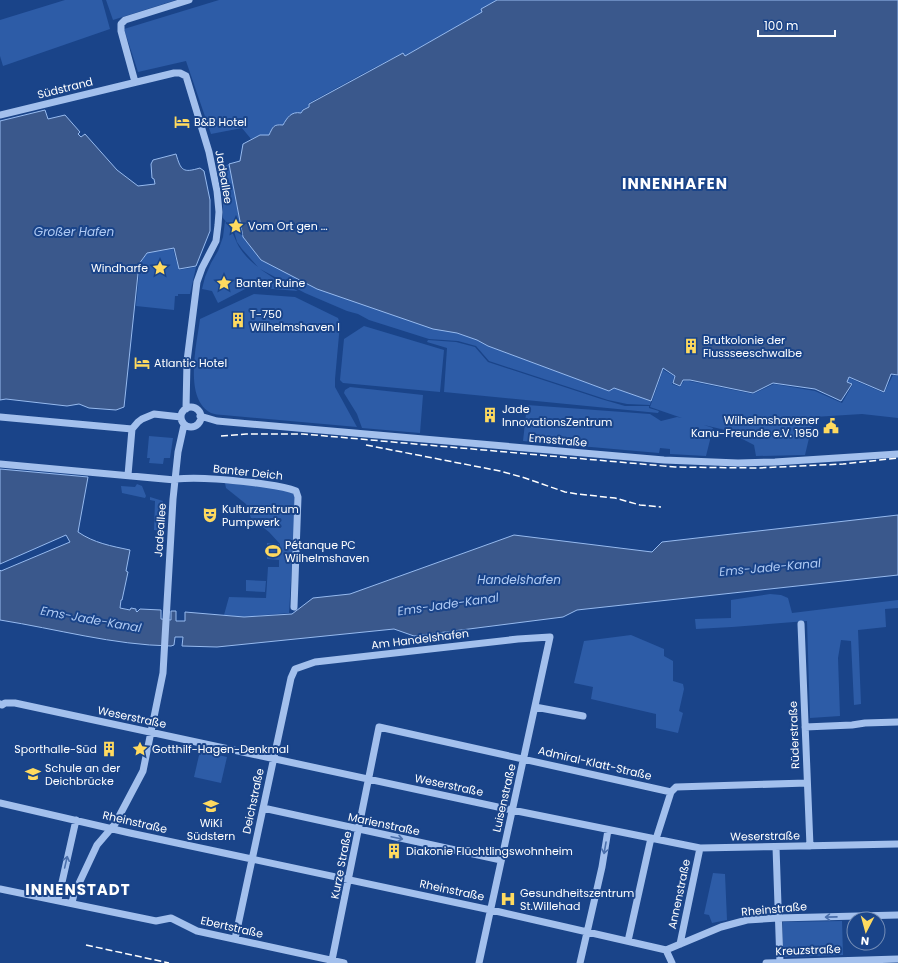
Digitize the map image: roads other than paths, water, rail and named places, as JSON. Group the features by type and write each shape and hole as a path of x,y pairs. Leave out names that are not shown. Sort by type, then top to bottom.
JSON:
{"street":[{"path":"135,82 121,31 121,24 126,20 189,0"},
{"name":"Jadeallee","path":"135,82 174,72 186,76 209,152 217,191 219,212 217,234 213,247 202,268 197,282 187,361 187,393 189,408"},
{"name":"Südstrand","path":"0,115 135,82"},
{"path":"128,475 132,429 142,418 154,414 181,417 187,426 195,426 200,420 198,411 189,408 182,412 181,417"},
{"path":"3,417 132,429"},
{"name":"Emsstraße","path":"200,420 658,460 783,462 898,454"},
{"name":"Jadeallee","path":"152,732 164,673 171,526 178,452 187,426"},
{"path":"0,464 175,479"},
{"name":"Banter Deich","path":"175,479 207,478 233,480 287,487 296,491 298,497 294,608"},
{"name":"Rüderstraße","path":"802,624 810,846"},
{"name":"Am Handelshafen","path":"295,669 315,662 518,639 550,638"},
{"name":"Luisenstraße","path":"479,963 500,860 550,638"},
{"name":"Deichstraße","path":"236,939 273,759 291,678 295,669"},
{"name":"Weserstraße","path":"1,706 5,703 15,703 512,810 700,848 898,844"},
{"path":"535,707 583,716"},
{"path":"805,727 852,726 865,722 898,722"},
{"name":"Admiral-Klatt-Straße","path":"379,727 524,758 671,792 676,787 807,783"},
{"name":"Kurze Straße","path":"332,960 379,727"},
{"path":"72,903 74,894 97,845 112,829 143,772 152,732"},
{"path":"628,941 654,839 671,792"},
{"name":"Rheinstraße","path":"0,803 112,829 490,910 666,950 721,927 747,920 898,915"},
{"name":"Marienstraße","path":"263,808 500,860"},
{"path":"58,900 76,820"},
{"path":"580,963 602,866 608,830"},
{"path":"776,847 780,962"},
{"name":"Annenstraße","path":"680,944 700,848"},
{"name":"Ebertstraße","path":"0,889 156,921 172,918 194,930 344,963"},
{"path":"666,950 672,963"},
{"name":"Kreuzstraße","path":"766,963 898,959"}],"water":[{"path":"497,0 898,0 898,375 891,374 884,392 849,377 847,382 852,384 841,401 815,389 773,383 753,393 690,380 683,380 680,386 673,383 675,376 663,368 651,401 614,388 609,391 457,333 433,329 317,289 261,260 243,237 229,164 240,161 243,144 260,135 269,135 274,127 277,125 283,125 292,114 301,113 309,107 309,104 403,53 405,56 482,12 481,9"},
{"name":"Großer Hafen","path":"45,110 48,119 65,115 80,132 78,134 81,137 85,134 117,170 138,186 155,184 154,179 152,178 151,164 153,160 176,154 179,164 184,169 190,170 200,168 204,171 210,200 210,231 196,266 179,269 174,248 147,253 139,264 124,407 116,410 89,408 79,404 67,406 6,399 0,400 0,121"},
{"name":"Handelshafen","path":"0,469 88,477 78,532 96,541 130,550 126,571 128,572 120,608 130,610 131,608 136,609 137,612 140,609 161,610 161,619 171,620 171,611 176,611 176,621 185,621 185,612 244,617 292,614 313,598 350,594 514,535 652,552 662,542 898,515 898,575 577,610 563,617 414,636 394,629 217,647 182,646 183,637 175,637 174,645 171,646 128,643 0,620 0,570 1,571 70,542 66,535 0,564"}],"railway":[{"path":"221,436 246,434 303,434 675,467 757,468 843,464 898,458"},
{"path":"366,445 500,471 565,492 615,498 640,505 661,507"},
{"path":"86,945 169,963"}],"place":[{"name":"B&B Hotel","path":"182,122"},
{"name":"Vom Ort gen ...","path":"236,226"},
{"name":"Windharfe","path":"160,268"},
{"name":"Banter Ruine","path":"224,283"},
{"name":"T-750 Wilhelmshaven I","path":"238,320"},
{"name":"Brutkolonie der Flussseeschwalbe","path":"691,346"},
{"name":"Atlantic Hotel","path":"142,363"},
{"name":"Jade InnovationsZentrum","path":"490,415"},
{"name":"Wilhelmshavener Kanu-Freunde e.V. 1950","path":"831,426"},
{"name":"Kulturzentrum Pumpwerk","path":"210,515"},
{"name":"Pétanque PC Wilhelmshaven","path":"273,551"},
{"name":"Sporthalle-Süd","path":"109,749"},
{"name":"Gotthilf-Hagen-Denkmal","path":"140,749"},
{"name":"Schule an der Deichbrücke","path":"33,774"},
{"name":"WiKi Südstern","path":"211,806"},
{"name":"Diakonie Flüchtlingswohnheim","path":"394,851"},
{"name":"Gesundheitszentrum St.Willehad","path":"508,899"}],"district":[{"name":"INNENHAFEN","path":"675,183"},
{"name":"INNENSTADT","path":"78,889"}],"water label":[{"name":"Ems-Jade-Kanal","path":"770,567"},
{"name":"Ems-Jade-Kanal","path":"448,604"},
{"name":"Ems-Jade-Kanal","path":"91,619"}]}
